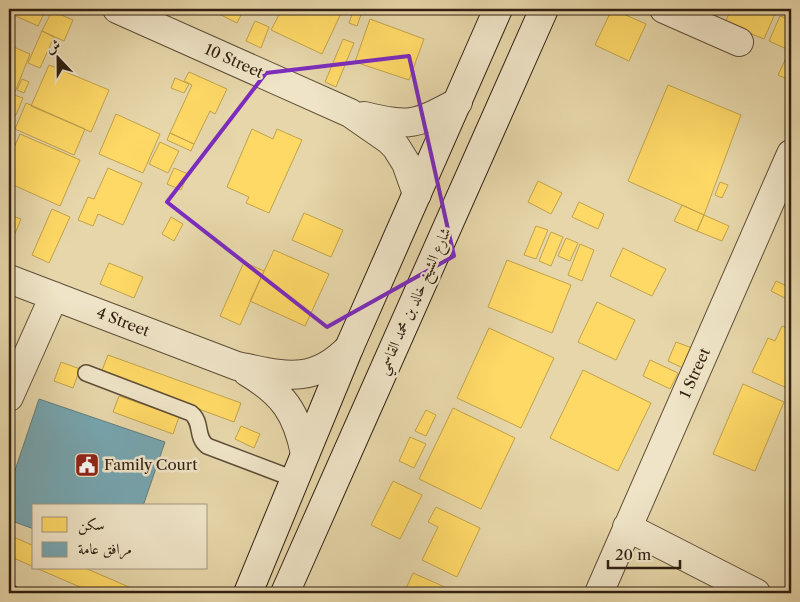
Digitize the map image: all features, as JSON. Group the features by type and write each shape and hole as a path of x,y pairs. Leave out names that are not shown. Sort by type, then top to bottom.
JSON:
{"street":[{"name":"10 Street","path":"117,9 350,113 396,147 406,163 417,194"},
{"path":"248,593 348,348 498,9"},
{"name":"شارع الشيخ خالد بن محمد القاسمي","path":"285,593 544,9"},
{"path":"664,9 739,42"},
{"name":"10 Street","path":"350,113 405,124 426,119 458,102"},
{"name":"1 Street","path":"599,593 791,154"},
{"name":"4 Street","path":"9,279 237,366 266,383 284,401 298,426 305,454"},
{"path":"9,397 54,296"},
{"name":"4 Street","path":"237,366 283,375 312,373 338,359 348,348"},
{"path":"627,527 756,593"}],"lane":[{"path":"86,373 191,413 198,420 200,439 207,446 294,480"}],"highlighted area":[{"path":"409,56 454,256 327,327 167,202 266,73"}],"building: سكن":[{"path":"9,9 46,9 38,26 9,13"},
{"path":"209,9 244,9 237,23"},
{"path":"282,9 343,9 322,54 271,30"},
{"path":"354,9 363,9 357,26 349,23"},
{"path":"612,9 646,24 629,61 595,45"},
{"path":"695,9 719,9 715,18"},
{"path":"731,9 777,9 764,39 725,23"},
{"path":"783,9 791,9 791,16 782,12"},
{"path":"52,11 73,20 64,41 42,31"},
{"path":"780,16 791,20 791,45 789,50 769,41"},
{"path":"370,19 424,39 409,80 355,62"},
{"path":"255,21 269,27 261,48 246,41"},
{"path":"42,31 54,37 40,68 28,63"},
{"path":"343,39 354,43 336,87 325,82"},
{"path":"9,45 30,54 11,102 9,101"},
{"path":"787,56 791,58 791,81 778,75"},
{"path":"49,65 109,90 91,132 31,106"},
{"path":"189,72 227,89 215,114 210,111 194,144 170,133 192,85 184,81"},
{"path":"175,78 189,84 184,93 171,88"},
{"path":"22,79 29,82 24,93 17,90"},
{"path":"668,85 741,115 704,215 628,181"},
{"path":"14,95 23,98 16,115 9,113 9,107"},
{"path":"26,103 85,129 74,155 15,129"},
{"path":"116,114 160,134 143,173 99,154"},
{"path":"252,129 273,139 277,129 302,140 269,213 246,203 249,197 227,187"},
{"path":"170,133 194,144 191,151 167,140"},
{"path":"20,134 80,160 60,206 9,183 9,159"},
{"path":"160,142 179,151 168,173 149,164"},
{"path":"108,168 142,183 123,225 98,214 93,226 78,220 88,197 94,199"},
{"path":"174,168 188,174 181,190 167,184"},
{"path":"538,181 562,193 551,214 528,202"},
{"path":"720,182 728,185 722,198 715,195"},
{"path":"579,202 604,214 598,229 572,217"},
{"path":"682,205 704,215 697,231 674,221"},
{"path":"52,209 70,217 49,263 32,255"},
{"path":"304,213 343,230 331,257 292,240"},
{"path":"10,215 21,219 12,241 9,240"},
{"path":"704,215 729,226 722,241 697,231"},
{"path":"171,217 183,224 174,241 162,234"},
{"path":"536,226 548,230 536,259 524,255"},
{"path":"551,232 563,237 551,266 539,261"},
{"path":"566,238 578,243 570,261 558,256"},
{"path":"580,244 594,250 582,281 568,275"},
{"path":"623,248 666,269 652,296 610,276"},
{"path":"274,250 329,274 305,326 250,301"},
{"path":"507,260 571,285 552,333 488,307"},
{"path":"244,262 264,271 240,325 220,316"},
{"path":"109,263 143,277 134,298 100,284"},
{"path":"776,281 791,288 791,301 771,291"},
{"path":"597,302 635,320 616,360 578,342"},
{"path":"782,326 791,330 791,390 752,372 768,338 775,341"},
{"path":"489,328 554,358 521,428 457,398"},
{"path":"9,340 13,341 9,353"},
{"path":"676,342 692,348 683,368 668,361"},
{"path":"108,355 241,403 234,422 101,373"},
{"path":"650,360 678,373 670,389 643,376"},
{"path":"61,362 80,369 73,388 54,381"},
{"path":"583,370 651,403 618,471 550,438"},
{"path":"743,384 784,402 755,471 713,454"},
{"path":"119,396 179,417 173,434 113,412"},
{"path":"453,408 515,438 481,509 419,479"},
{"path":"426,410 436,415 426,436 415,431"},
{"path":"241,426 260,434 254,448 235,439"},
{"path":"410,437 426,444 414,468 399,461"},
{"path":"393,481 422,495 400,539 371,525"},
{"path":"436,507 480,528 457,577 422,560 438,527 428,522"},
{"path":"9,535 32,545 32,566 9,556"},
{"path":"41,570 90,570 129,587 126,593 94,593"},
{"path":"413,573 447,588 445,593 404,593"}],"building: مرافق عامة":[{"name":"Family Court","path":"39,399 165,442 144,504 32,504 32,528 9,520 9,488"}],"place":[{"name":"Family Court","path":"87,465"}]}
